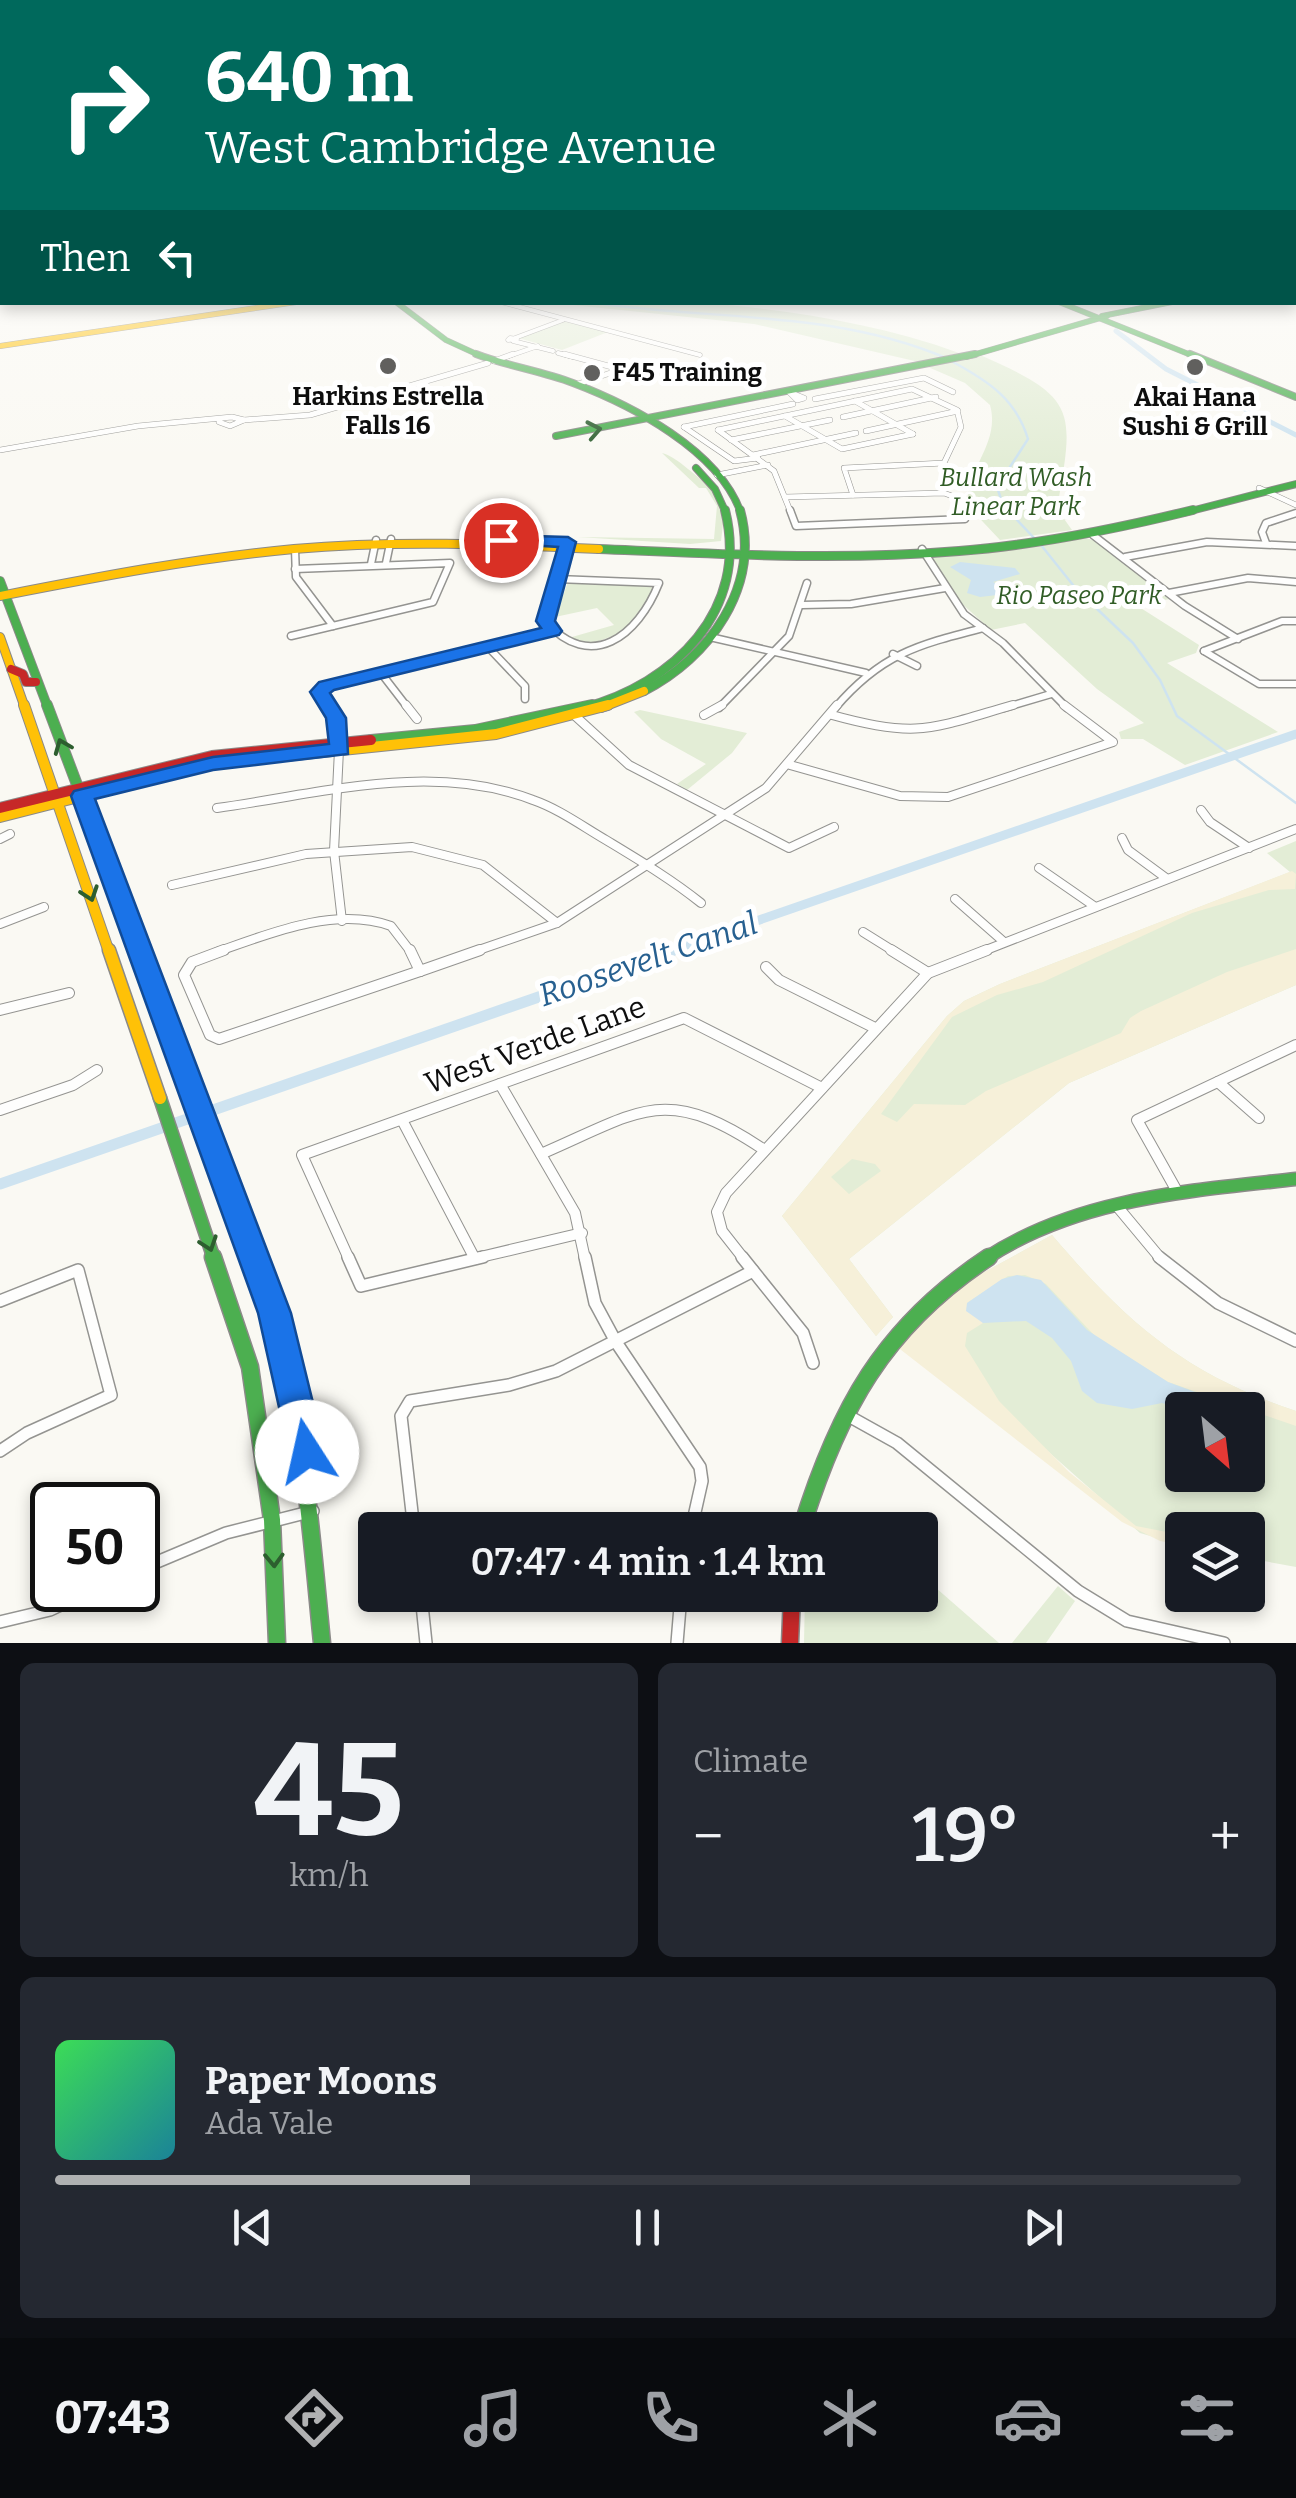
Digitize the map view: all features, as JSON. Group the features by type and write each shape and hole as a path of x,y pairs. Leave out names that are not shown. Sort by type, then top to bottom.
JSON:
{"main road":[{"path":"0,343 235,309"},
{"path":"0,343 248,309"},
{"path":"396,309 444,346 579,390 634,420 657,441"},
{"path":"0,808 213,764 341,746 482,737 573,714 665,680 712,637 737,551 731,512 712,476 578,384 491,362 451,344 405,309"},
{"path":"1078,309 1296,394"},
{"path":"1086,309 1101,317"},
{"path":"556,436 789,395 956,358 1140,309"},
{"path":"41,340 84,329"},
{"path":"668,449 712,476"},
{"path":"322,1643 304,1429 285,1347 2,590 192,558 376,542 737,551 924,551 1093,535 1296,481"},
{"path":"1052,538 1263,490"},
{"path":"192,558 295,553 376,542"},
{"path":"0,637 58,797 250,1367 272,1520 276,1643"},
{"path":"12,669 23,674 26,682 36,682"},
{"path":"0,817 58,797"},
{"path":"804,1512 810,1485 840,1411 872,1358 903,1320 950,1282 1035,1231 1116,1204 1296,1179"},
{"path":"790,1643 791,1612"}],"street":[{"path":"526,309 700,355"},
{"path":"565,319 515,339 649,377"},
{"path":"0,450 149,425 219,422 230,426 244,420 310,415 491,362 535,345"},
{"path":"578,384 622,369"},
{"path":"815,400 924,378 952,392"},
{"path":"784,497 950,494 963,522 796,526 768,466 718,430 917,389 958,411 961,427 940,465 844,468 853,495"},
{"path":"844,416 965,389"},
{"path":"785,416 842,449 913,434 848,393"},
{"path":"818,409 789,395 759,411 684,427 736,462 856,433"},
{"path":"759,411 773,418"},
{"path":"866,431 958,411"},
{"path":"719,419 731,427"},
{"path":"731,440 830,420"},
{"path":"712,476 768,466"},
{"path":"1263,490 1296,505"},
{"path":"1266,542 1262,532 1266,523 1296,513"},
{"path":"1093,535 1168,593 1238,639"},
{"path":"371,564 376,542"},
{"path":"386,563 390,542"},
{"path":"1125,557 1207,542 1296,546"},
{"path":"557,579 660,583 655,602 641,622 616,642 585,647 562,641 545,621 557,579 567,545"},
{"path":"790,765 900,796 948,798 1113,742 1051,694 964,614 924,551"},
{"path":"295,553 296,577 333,626"},
{"path":"291,636 433,602 450,563 295,568"},
{"path":"1168,593 1248,578 1296,582"},
{"path":"704,715 716,711 796,626 807,583"},
{"path":"802,604 851,604 945,588"},
{"path":"1293,620 1204,651 1275,691 1296,684"},
{"path":"421,972 400,934 388,924 367,918 279,933 187,965 184,975 210,1035 219,1039 421,972 557,923 766,788 790,765 866,673 893,654 983,628"},
{"path":"342,921 334,851 341,746 336,718 320,692 326,686 552,631"},
{"path":"712,637 866,673"},
{"path":"488,647 525,686 525,699"},
{"path":"893,654 917,666"},
{"path":"381,673 417,718"},
{"path":"832,715 889,732 921,732 1051,694"},
{"path":"573,714 629,765 788,848 834,827"},
{"path":"216,808 338,788 444,782 502,790 550,807 649,865 701,903"},
{"path":"1202,810 1210,822 1249,848"},
{"path":"812,1363 804,1333 722,1231 717,1212 726,1192 763,1148 928,973 1296,829"},
{"path":"0,839 10,834"},
{"path":"1122,838 1128,850 1166,878"},
{"path":"172,885 334,851 412,847 461,856 505,878 557,923"},
{"path":"1038,868 1048,870 1094,906"},
{"path":"955,898 1004,942"},
{"path":"0,924 44,907"},
{"path":"862,932 928,973"},
{"path":"766,967 779,980 875,1028"},
{"path":"0,1010 69,993"},
{"name":"West Verde Lane","path":"475,1259 361,1286 302,1155 684,1018 822,1088"},
{"path":"1178,1193 1138,1120 1296,1045"},
{"path":"0,1110 74,1085 98,1070"},
{"path":"1218,1082 1259,1118"},
{"path":"500,1084 575,1213 595,1304 701,1471 693,1512"},
{"path":"540,1154 648,1111 678,1106 710,1116 763,1148"},
{"path":"402,1120 475,1259 582,1233"},
{"path":"1116,1204 1149,1249 1189,1286 1239,1316 1296,1341"},
{"path":"0,1300 78,1270 111,1395 27,1433 0,1452"},
{"path":"412,1512 401,1416 410,1401 533,1379 616,1342 753,1271"},
{"path":"840,1411 923,1463 1078,1591 1127,1621 1180,1638 1224,1643"},
{"path":"160,1560 199,1542 313,1511"},
{"path":"0,1622 42,1612"},
{"path":"423,1612 426,1643"},
{"path":"677,1643 679,1612"}],"green space":[{"path":"608,309 763,309 894,333 959,353 919,362 754,324"},
{"path":"565,320 608,332 562,350 518,338"},
{"name":"Bullard Wash Linear Park","path":"980,355 1036,383 1062,411 1066,449 1057,509 1072,530 1000,540 968,506 971,481 991,432 990,405 965,383 928,367"},
{"path":"662,453 712,486 724,516 721,541 690,544 578,537 714,539 717,506 706,488 699,488"},
{"name":"Rio Paseo Park","path":"1085,538 1119,554 1170,599 1136,605 1199,645 1196,653 1167,663 1278,732 1185,765 1143,739 1121,739 1119,732 1144,723 1097,689 1025,623 991,630 960,602 932,558"},
{"path":"568,582 652,586 650,598 637,619 616,634 580,644 572,637 614,625 597,608 555,617"},
{"path":"640,710 747,733 732,753 687,790 677,784 706,764 661,739 634,712"},
{"path":"1296,841 1296,985 1069,1083 849,1259 893,1317 876,1336 782,1216 947,1016 964,1001 1000,984 1290,872 1267,853"},
{"path":"1052,1235 1106,1294 1160,1342 1248,1392 1165,1392 1165,1492 1265,1492 1265,1399 1296,1411 1296,1567 1265,1561 1265,1512 1165,1512 1165,1540 1140,1533 911,1330 970,1280"},
{"path":"1058,1586 1075,1601 1046,1643 1012,1643"},
{"path":"938,1590 999,1643 804,1643 805,1612 938,1612"}],"sand":[{"path":"1292,871 1296,874 1295,889 1269,890 1192,913 1043,982 997,995 952,1017 881,1114 897,1122 914,1104 965,1105 986,1091 1121,1033 1130,1018 1141,1011 1227,972 1296,949 1296,985 1069,1083 849,1259 893,1317 876,1336 782,1216 947,1016 964,1001","holes":["852,1159 875,1164 881,1171 849,1194 831,1177"]},
{"path":"1052,1235 1106,1294 1160,1342 1248,1392 1197,1392 1168,1382 1095,1336 1046,1284 1025,1275 1008,1276 967,1303 983,1323 967,1333 965,1346 999,1401 1069,1472 1136,1526 1165,1532 1165,1542 1122,1522 896,1346 970,1280"},
{"path":"1265,1399 1296,1411 1296,1426 1265,1415"}],"water":[{"path":"960,562 1015,568 1020,574 993,582 1014,593 980,597 967,593 971,580 950,567"},
{"path":"1017,1275 1041,1280 1087,1330 1168,1382 1195,1392 1165,1392 1165,1404 1132,1409 1097,1403 1082,1391 1071,1361 1052,1338 1026,1321 983,1323 966,1311 967,1303 1002,1279"}],"waterway":[{"path":"642,309 859,331 946,358"},
{"name":"Roosevelt Canal","path":"1116,331 1166,369 1296,435"},
{"path":"953,362 999,393 1023,425 1028,439 997,487 1003,505 1035,539"},
{"path":"1041,545 1077,590 1133,643 1160,680 1177,716 1296,803"},
{"name":"Roosevelt Canal","path":"667,952 1296,734"},
{"name":"Roosevelt Canal","path":"0,1184 674,950"}],"traffic: fast":[{"path":"405,309 465,350 575,384 640,416 706,464 735,498 744,530 744,554 737,587 722,623 692,662 644,691"},
{"path":"1076,309 1296,397"},
{"path":"1102,316 1139,309"},
{"path":"556,436 959,359 1107,316"},
{"path":"371,740 475,730 591,706 643,684 686,655 717,615 730,564 726,511 715,489 696,468"},
{"path":"599,549 806,556 961,551 1084,534 1296,484"},
{"path":"0,581 275,1313 302,1436 322,1643"},
{"path":"160,1098 250,1367 272,1520 277,1643"},
{"path":"807,1512 844,1413 873,1364 909,1320 951,1282 999,1250 1053,1224 1115,1204 1182,1191 1296,1179"}],"traffic: slow":[{"path":"0,346 251,309"},
{"path":"0,596 169,565 296,549 437,544 599,549"},
{"path":"0,637 160,1098"},
{"path":"0,817 208,764 496,734 596,710 644,691"}],"traffic: jam":[{"path":"11,669 23,674 26,682 36,682"},
{"path":"0,808 212,756 371,740"},
{"path":"790,1643 791,1612"}],"place":[{"name":"Harkins Estrella Falls 16","path":"388,366"},
{"name":"Akai Hana Sushi & Grill","path":"1195,367"},
{"name":"F45 Training","path":"592,373"}],"route":[{"path":"307,1452 296,1388 275,1313 82,796 213,764 341,749 336,718 320,692 326,686 552,631 545,621 568,542 501,540"}]}
